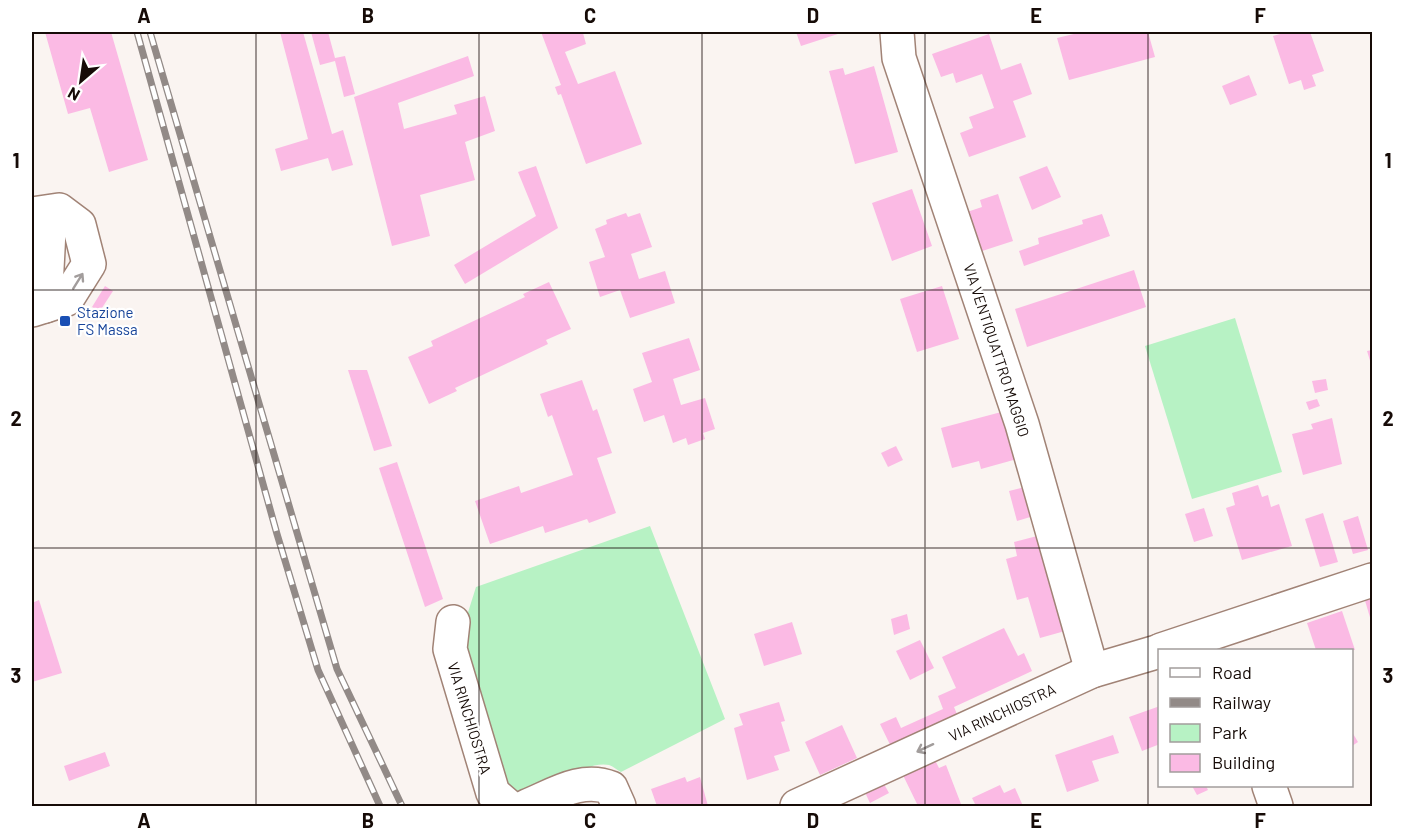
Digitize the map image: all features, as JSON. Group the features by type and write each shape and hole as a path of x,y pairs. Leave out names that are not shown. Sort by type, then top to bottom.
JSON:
{"street":[{"name":"VIA VENTIQUATTRO MAGGIO","path":"897,32 899,58 1022,424 1092,671"},
{"path":"38,308 41,213"},
{"name":"VIA RINCHIOSTRA","path":"1173,649 1220,642 1372,580"},
{"name":"VIA RINCHIOSTRA","path":"453,622 450,649 493,793 508,807"},
{"name":"VIA RINCHIOSTRA","path":"796,807 853,795 1092,671 1158,652"},
{"path":"527,807 585,782 599,783 610,788 620,807"},
{"path":"1269,787 1276,807"}],"green space":[{"path":"1235,318 1282,472 1192,499 1145,346"},
{"path":"650,526 725,719 621,772 610,766 589,767 565,776 521,799 507,794 459,641 476,587"}],"building":[{"path":"45,32 111,32 148,160 109,172 90,108 68,114"},
{"path":"280,32 303,32 332,134 343,130 353,165 332,171 328,158 281,171 275,149 308,139"},
{"path":"311,32 328,32 335,58 345,56 355,94 344,97 335,61 320,65"},
{"path":"541,32 587,32 583,33 586,44 565,52 578,84 615,71 642,144 586,164 561,94 558,95 555,87 561,85"},
{"path":"796,32 844,32 801,46"},
{"path":"1082,32 1148,32 1155,57 1069,80 1057,38"},
{"path":"1287,32 1310,32 1324,71 1312,75 1316,86 1304,90 1301,80 1289,84 1273,36"},
{"path":"989,34 1001,70 1021,63 1032,94 1013,101 1026,137 969,157 960,133 973,128 969,117 994,108 982,74 956,83 953,73 941,77 932,54"},
{"path":"468,56 474,76 398,103 404,129 457,114 454,105 485,96 495,131 465,142 475,180 420,195 430,236 392,246 354,97"},
{"path":"874,66 898,152 855,164 829,71 843,68 845,75"},
{"path":"1249,75 1257,95 1230,105 1222,86"},
{"path":"536,166 558,228 465,284 454,265 536,216 518,172"},
{"path":"1047,166 1061,197 1032,210 1019,177"},
{"path":"912,189 932,246 892,261 872,203"},
{"path":"998,194 1013,241 976,253 964,213 982,207 980,200"},
{"path":"626,213 628,217 640,213 652,247 631,254 639,279 665,271 675,303 630,318 620,290 600,297 589,262 605,257 595,229 607,224 606,220"},
{"path":"1102,214 1110,236 1024,266 1019,251 1039,244 1038,238 1083,224 1082,220"},
{"path":"1134,270 1146,307 1027,347 1015,309"},
{"path":"549,282 571,329 546,340 548,344 455,388 457,391 429,404 408,357 433,346 431,341 525,297 523,294"},
{"path":"105,286 113,291 100,311 92,307"},
{"path":"942,286 959,339 917,352 900,299"},
{"path":"689,338 700,370 673,379 681,405 705,398 715,429 703,433 705,439 688,445 686,438 673,443 664,415 644,422 633,389 652,382 642,353"},
{"path":"1372,350 1372,367 1367,351"},
{"path":"348,370 367,370 392,446 374,451"},
{"path":"1326,379 1328,390 1315,393 1312,381"},
{"path":"582,380 593,411 597,409 612,453 597,458 616,513 589,523 587,519 545,533 543,526 490,544 475,501 519,486 521,493 573,475 552,415 548,417 540,394"},
{"path":"1317,399 1320,406 1309,410 1306,402"},
{"path":"1005,411 1024,457 981,469 979,461 952,468 941,428"},
{"path":"1332,418 1342,464 1303,475 1292,434 1313,429 1311,424"},
{"path":"896,446 903,460 888,467 881,453"},
{"path":"397,462 443,599 425,607 379,468"},
{"path":"1258,485 1262,497 1268,495 1271,507 1279,504 1292,546 1242,560 1226,508 1235,505 1232,493"},
{"path":"1029,486 1037,515 1017,521 1009,491"},
{"path":"1204,508 1213,536 1194,542 1185,514"},
{"path":"1323,513 1338,562 1320,567 1305,519"},
{"path":"1358,516 1368,550 1353,554 1343,521"},
{"path":"1041,535 1065,631 1040,638 1028,597 1017,600 1006,559 1017,556 1014,542"},
{"path":"1372,591 1372,624 1363,594"},
{"path":"39,600 62,673 32,682 32,603"},
{"path":"1342,611 1355,650 1316,649 1307,623"},
{"path":"907,614 910,629 894,635 891,619"},
{"path":"792,622 802,654 764,666 754,634"},
{"path":"1004,628 1018,656 1024,653 1032,671 954,707 962,726 896,757 880,724 896,717 901,728 943,709 938,696 956,688 942,657"},
{"path":"920,640 934,668 910,680 896,651"},
{"path":"779,702 785,721 781,722 790,751 774,756 779,770 747,780 734,728 743,725 739,714"},
{"path":"1158,707 1158,745 1142,751 1129,717"},
{"path":"842,725 857,758 820,775 805,742"},
{"path":"1353,734 1358,742 1353,745"},
{"path":"1113,735 1119,753 1092,761 1099,781 1067,792 1055,755"},
{"path":"105,752 110,766 69,781 64,766"},
{"path":"932,754 939,768 946,765 961,804 918,806 900,769"},
{"path":"685,777 687,782 700,777 708,806 657,806 651,789"},
{"path":"880,777 889,793 870,803 862,786"},
{"path":"1000,785 1004,793 1015,788 1023,806 976,806 972,798"},
{"path":"1193,787 1206,787 1208,790 1197,795"}],"railway":[{"path":"137,32 277,534 318,670 380,806"},
{"path":"150,32 337,669 402,806"}],"place":[{"name":"Stazione FS Massa","path":"65,321"}]}
